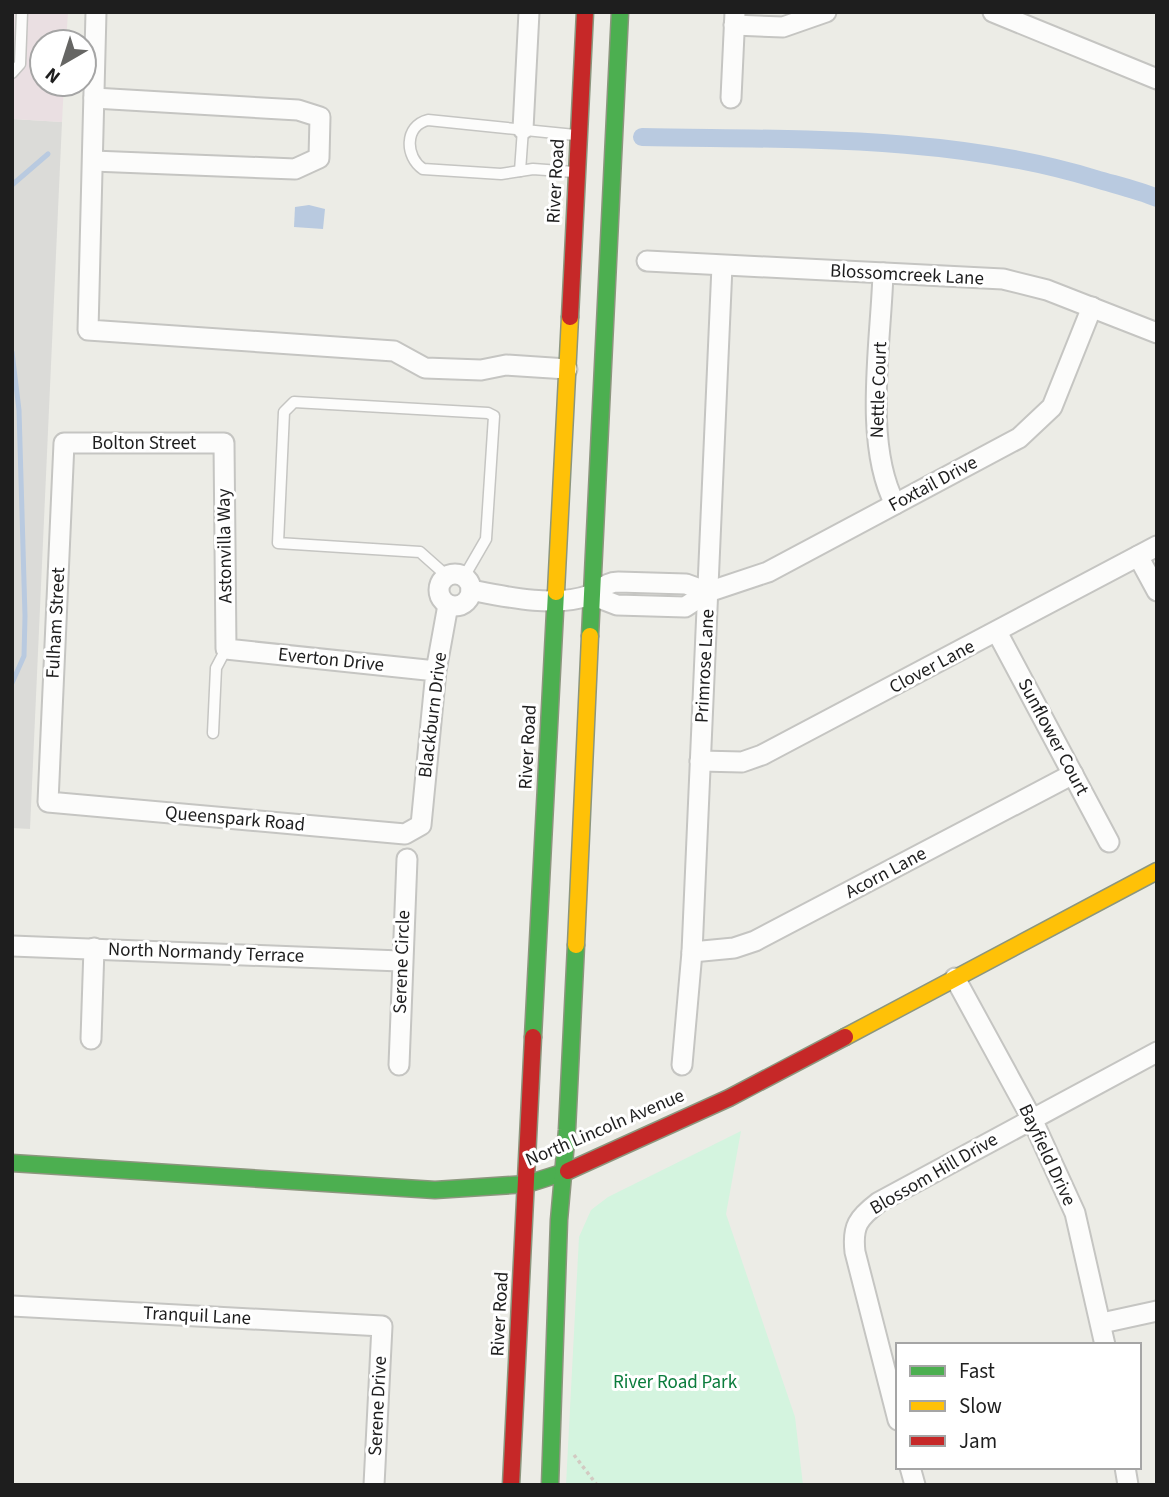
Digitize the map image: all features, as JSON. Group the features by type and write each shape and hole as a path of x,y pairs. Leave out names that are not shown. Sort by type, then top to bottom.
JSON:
{"main road":[{"name":"River Road","path":"511,1485 585,12"},
{"path":"550,1485 562,1174 567,1130 590,595 621,12"},
{"name":"North Lincoln Avenue","path":"12,1163 435,1190 527,1184 562,1174 729,1098 1157,871"}],"street":[{"path":"523,129 529,12"},
{"path":"731,98 735,18 783,27 826,12"},
{"path":"993,12 1028,19 1157,79"},
{"path":"93,161 295,169 319,158 320,117 298,110 94,98 88,330 394,351 425,368 481,370 506,365 567,369"},
{"name":"Blossomcreek Lane","path":"648,261 1003,279 1047,290 1157,333"},
{"name":"Primrose Lane","path":"682,1065 692,952 722,266"},
{"name":"Nettle Court","path":"883,273 877,445 885,485 895,504"},
{"name":"Foxtail Drive","path":"590,595 617,605 685,607 708,592 768,572 1019,438 1052,407 1092,307"},
{"name":"Bolton Street","path":"64,443 223,443"},
{"name":"Fulham Street","path":"48,802 64,443"},
{"name":"Astonvilla Way","path":"223,443 226,649"},
{"name":"Clover Lane","path":"701,761 742,762 762,755 1157,546"},
{"path":"1138,556 1157,591"},
{"path":"448,605 464,605 461,581 556,600 590,595 609,582 686,584 708,592"},
{"name":"Blackburn Drive","path":"421,825 436,671 448,605 438,590 461,581"},
{"name":"Sunflower Court","path":"997,632 1109,842"},
{"name":"Everton Drive","path":"226,649 436,671"},
{"name":"Acorn Lane","path":"692,952 734,948 755,942 1073,774"},
{"name":"Queenspark Road","path":"48,802 405,834 421,825"},
{"name":"Serene Circle","path":"398,1065 407,859"},
{"name":"North Normandy Terrace","path":"12,946 401,961"},
{"path":"91,1039 94,948"},
{"name":"Bayfield Drive","path":"955,978 1032,1119 1074,1213 1105,1343"},
{"name":"Blossom Hill Drive","path":"896,1413 860,1279 854,1226 858,1219 879,1202 1157,1052"},
{"name":"Tranquil Lane","path":"12,1306 382,1326"},
{"path":"1101,1323 1157,1311"},
{"name":"Serene Drive","path":"374,1485 382,1326"}],"lane":[{"path":"12,73 20,64 22,12"},
{"path":"577,173 520,171 501,174 423,169 412,158 410,140 416,126 428,120 579,135"},
{"path":"520,171 523,129"},
{"path":"294,402 488,413 494,416 486,539 461,581 420,552 278,544 284,412 294,402"},
{"path":"650,606 652,582"},
{"path":"213,733 216,668 226,649"}],"path":[{"path":"568,1448 597,1485"}],"shaded area":[{"path":"12,12 68,12 67,28 28,28 28,98 63,98 62,122 12,119"},
{"path":"12,119 62,122 30,829 12,828"}],"green space":[{"name":"River Road Park","path":"741,1131 726,1214 795,1417 803,1485 566,1485 579,1237 591,1210 608,1197"}],"water":[{"path":"309,205 325,209 323,229 294,227 295,207"}],"waterway":[{"path":"642,137 814,140 928,147 1041,164 1157,198"},
{"path":"12,185 48,154"},
{"path":"12,352 19,410 25,616 24,656 12,683"}],"traffic: fast":[{"path":"590,636 620,12"},
{"path":"533,1037 556,592"},
{"path":"550,1485 559,1220 567,1130 576,945"},
{"path":"12,1163 435,1190 527,1184 568,1171"}],"traffic: slow":[{"path":"556,592 570,317"},
{"path":"576,945 590,636"},
{"path":"845,1037 1157,871"}],"traffic: jam":[{"path":"570,317 585,12"},
{"path":"511,1485 533,1037"},
{"path":"568,1171 729,1098 845,1037"}]}
